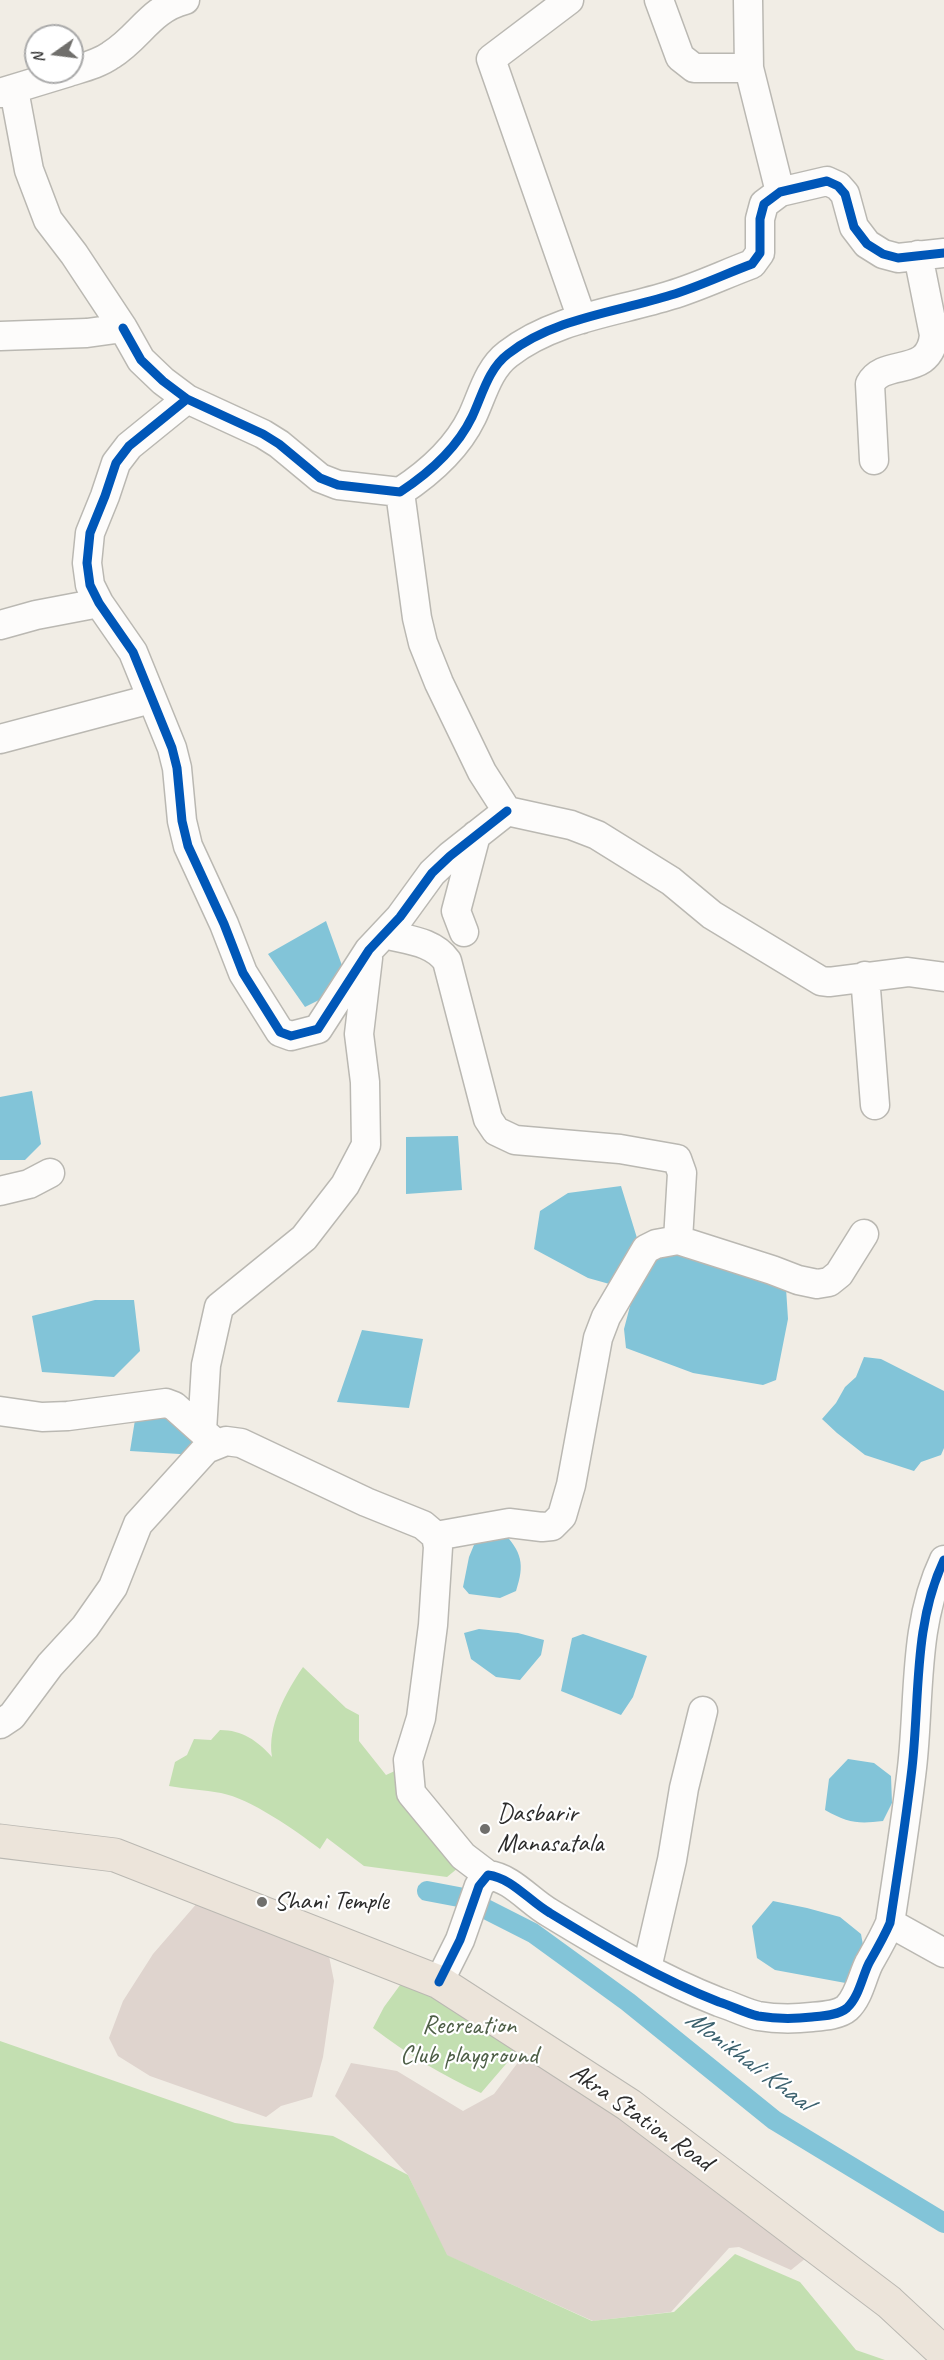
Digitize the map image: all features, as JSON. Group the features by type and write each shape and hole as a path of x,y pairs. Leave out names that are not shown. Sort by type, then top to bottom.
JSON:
{"main road":[{"name":"Akra Station Road","path":"0,1841 115,1855 439,1982 629,2105 889,2302 944,2353"}],"street":[{"path":"84,67 111,56 151,17 170,4 186,0"},
{"path":"569,0 491,58 582,319"},
{"path":"659,0 680,57 694,68 749,68"},
{"path":"748,0 749,68 780,192"},
{"path":"30,84 7,91 30,170 48,220 74,254 123,328 141,360 176,391 263,434 279,444 320,478 338,485 400,492 430,469 463,433 473,415 479,396 507,354 552,330 582,319 672,295 752,264 760,253 760,219 764,204 780,192 827,180 838,186 845,194 854,227 867,244 883,254 898,258 931,254 933,347 923,360 873,378 870,384 874,460"},
{"path":"0,336 87,333 123,328"},
{"path":"176,391 116,464 90,533 87,563 90,585 99,603 133,652 172,748 177,768 182,821 188,846 224,924 243,973 280,1032 291,1036 304,1035 318,1029 377,942 400,917 432,873 507,811"},
{"path":"400,492 417,618 423,643 439,683 482,771 507,811 571,825 597,835 671,881 712,915 812,977 829,982 908,972 944,977"},
{"path":"0,625 36,615 99,603"},
{"path":"0,739 151,699"},
{"path":"464,932 456,911 476,835"},
{"path":"377,942 428,945 439,950 447,961 488,1119 496,1131 515,1140 620,1149 677,1159 682,1173 678,1240"},
{"path":"0,1724 12,1716 50,1665 91,1619 113,1587 138,1524 206,1449 209,1437 206,1365 219,1307 304,1238 345,1185 366,1145 365,1082 359,1034 377,942"},
{"path":"865,976 875,1105"},
{"path":"0,1191 29,1184 50,1173"},
{"path":"436,1536 509,1523 552,1526 562,1516 571,1485 598,1338 606,1317 646,1249 656,1244 678,1240 798,1280 817,1284 829,1282 839,1274 864,1234"},
{"path":"0,1412 42,1417 166,1404 174,1406 209,1437 241,1443 366,1502 423,1525 436,1536 438,1547 433,1625 421,1718 408,1760 411,1793 484,1881"},
{"path":"439,1982 460,1941 484,1881 496,1876 508,1882 545,1911 647,1968 695,1992 756,2016 789,2019 818,2017 840,2013 847,2008 854,1999 869,1963 881,1945 891,1923 912,1766 920,1655 927,1606 934,1581 944,1560"},
{"path":"647,1968 672,1860 684,1788 703,1711"},
{"path":"891,1923 944,1953"}],"shaded area":[{"path":"205,1894 329,1956 334,1981 323,2057 312,2097 281,2106 266,2117 150,2076 118,2056 109,2038 123,2001 153,1954"},
{"path":"535,2040 821,2246 791,2270 739,2247 729,2248 671,2312 593,2321 446,2255 408,2175 335,2096 351,2063 397,2071 463,2111 494,2094"}],"green space":[{"path":"303,1667 346,1708 359,1715 359,1741 386,1775 397,1770 458,1868 447,1877 364,1866 327,1838 320,1849 272,1816 233,1796 169,1786 175,1762 187,1755 194,1739 211,1740 220,1730 242,1734 261,1746 272,1757 272,1733 275,1721 284,1698"},
{"name":"Recreation Club playground","path":"403,1981 529,2028 512,2057 481,2093 426,2064 373,2028 384,2007"},
{"path":"0,2041 235,2123 333,2136 408,2175 447,2255 592,2321 674,2312 735,2254 800,2282 856,2350 885,2360 0,2360"}],"water":[{"path":"326,921 349,985 305,1007 268,954"},
{"path":"32,1091 41,1144 25,1160 0,1160 0,1097"},
{"path":"458,1136 462,1190 406,1194 406,1137"},
{"path":"621,1186 637,1238 626,1275 613,1285 588,1278 534,1249 540,1211 568,1193"},
{"path":"683,1245 786,1288 788,1319 776,1380 763,1385 693,1373 626,1348 624,1329 635,1287 653,1249"},
{"path":"95,1300 134,1300 140,1351 114,1377 42,1372 32,1316"},
{"path":"362,1330 423,1339 409,1408 337,1402"},
{"path":"864,1357 881,1359 944,1391 944,1448 941,1455 921,1462 914,1471 865,1455 822,1419 836,1403 845,1387 856,1377"},
{"path":"139,1395 205,1419 196,1455 130,1451"},
{"path":"502,1531 514,1545 520,1559 521,1566 516,1591 500,1598 469,1594 463,1587 469,1557 476,1540"},
{"path":"479,1629 518,1633 544,1640 541,1655 520,1680 496,1677 471,1659 464,1633"},
{"path":"583,1634 647,1656 633,1697 621,1715 561,1691 572,1638"},
{"path":"848,1759 874,1763 891,1776 892,1803 883,1821 853,1822 825,1810 829,1779"},
{"path":"773,1901 840,1917 861,1934 865,1956 851,1984 775,1970 757,1958 752,1926"}],"waterway":[{"name":"Monikhali Khaal","path":"427,1891 464,1898 533,1933 628,2002 774,2120 944,2223"}],"cycle path":[{"path":"123,328 141,360 163,381 187,399 263,434 279,444 320,478 338,485 400,492 432,468 458,439 472,417 490,375 508,354 545,332 566,324 681,292 752,264 760,253 760,219 764,204 780,192 827,181 838,186 845,194 854,227 867,244 883,254 898,258 944,253"},
{"path":"187,399 129,446 116,463 90,533 87,563 90,585 99,603 133,652 172,748 177,768 182,821 188,846 224,924 243,973 280,1032 291,1036 318,1029 369,950 400,917 432,873 507,811"},
{"path":"439,1982 460,1940 479,1886 488,1875 513,1885 542,1908 633,1961 675,1983 743,2011 765,2017 805,2018 831,2015 847,2008 857,1993 869,1963 890,1923 912,1768 922,1636 934,1585 944,1560"}],"place":[{"name":"Dasbarir Manasatala","path":"485,1829"},
{"name":"Shani Temple","path":"262,1902"}]}
